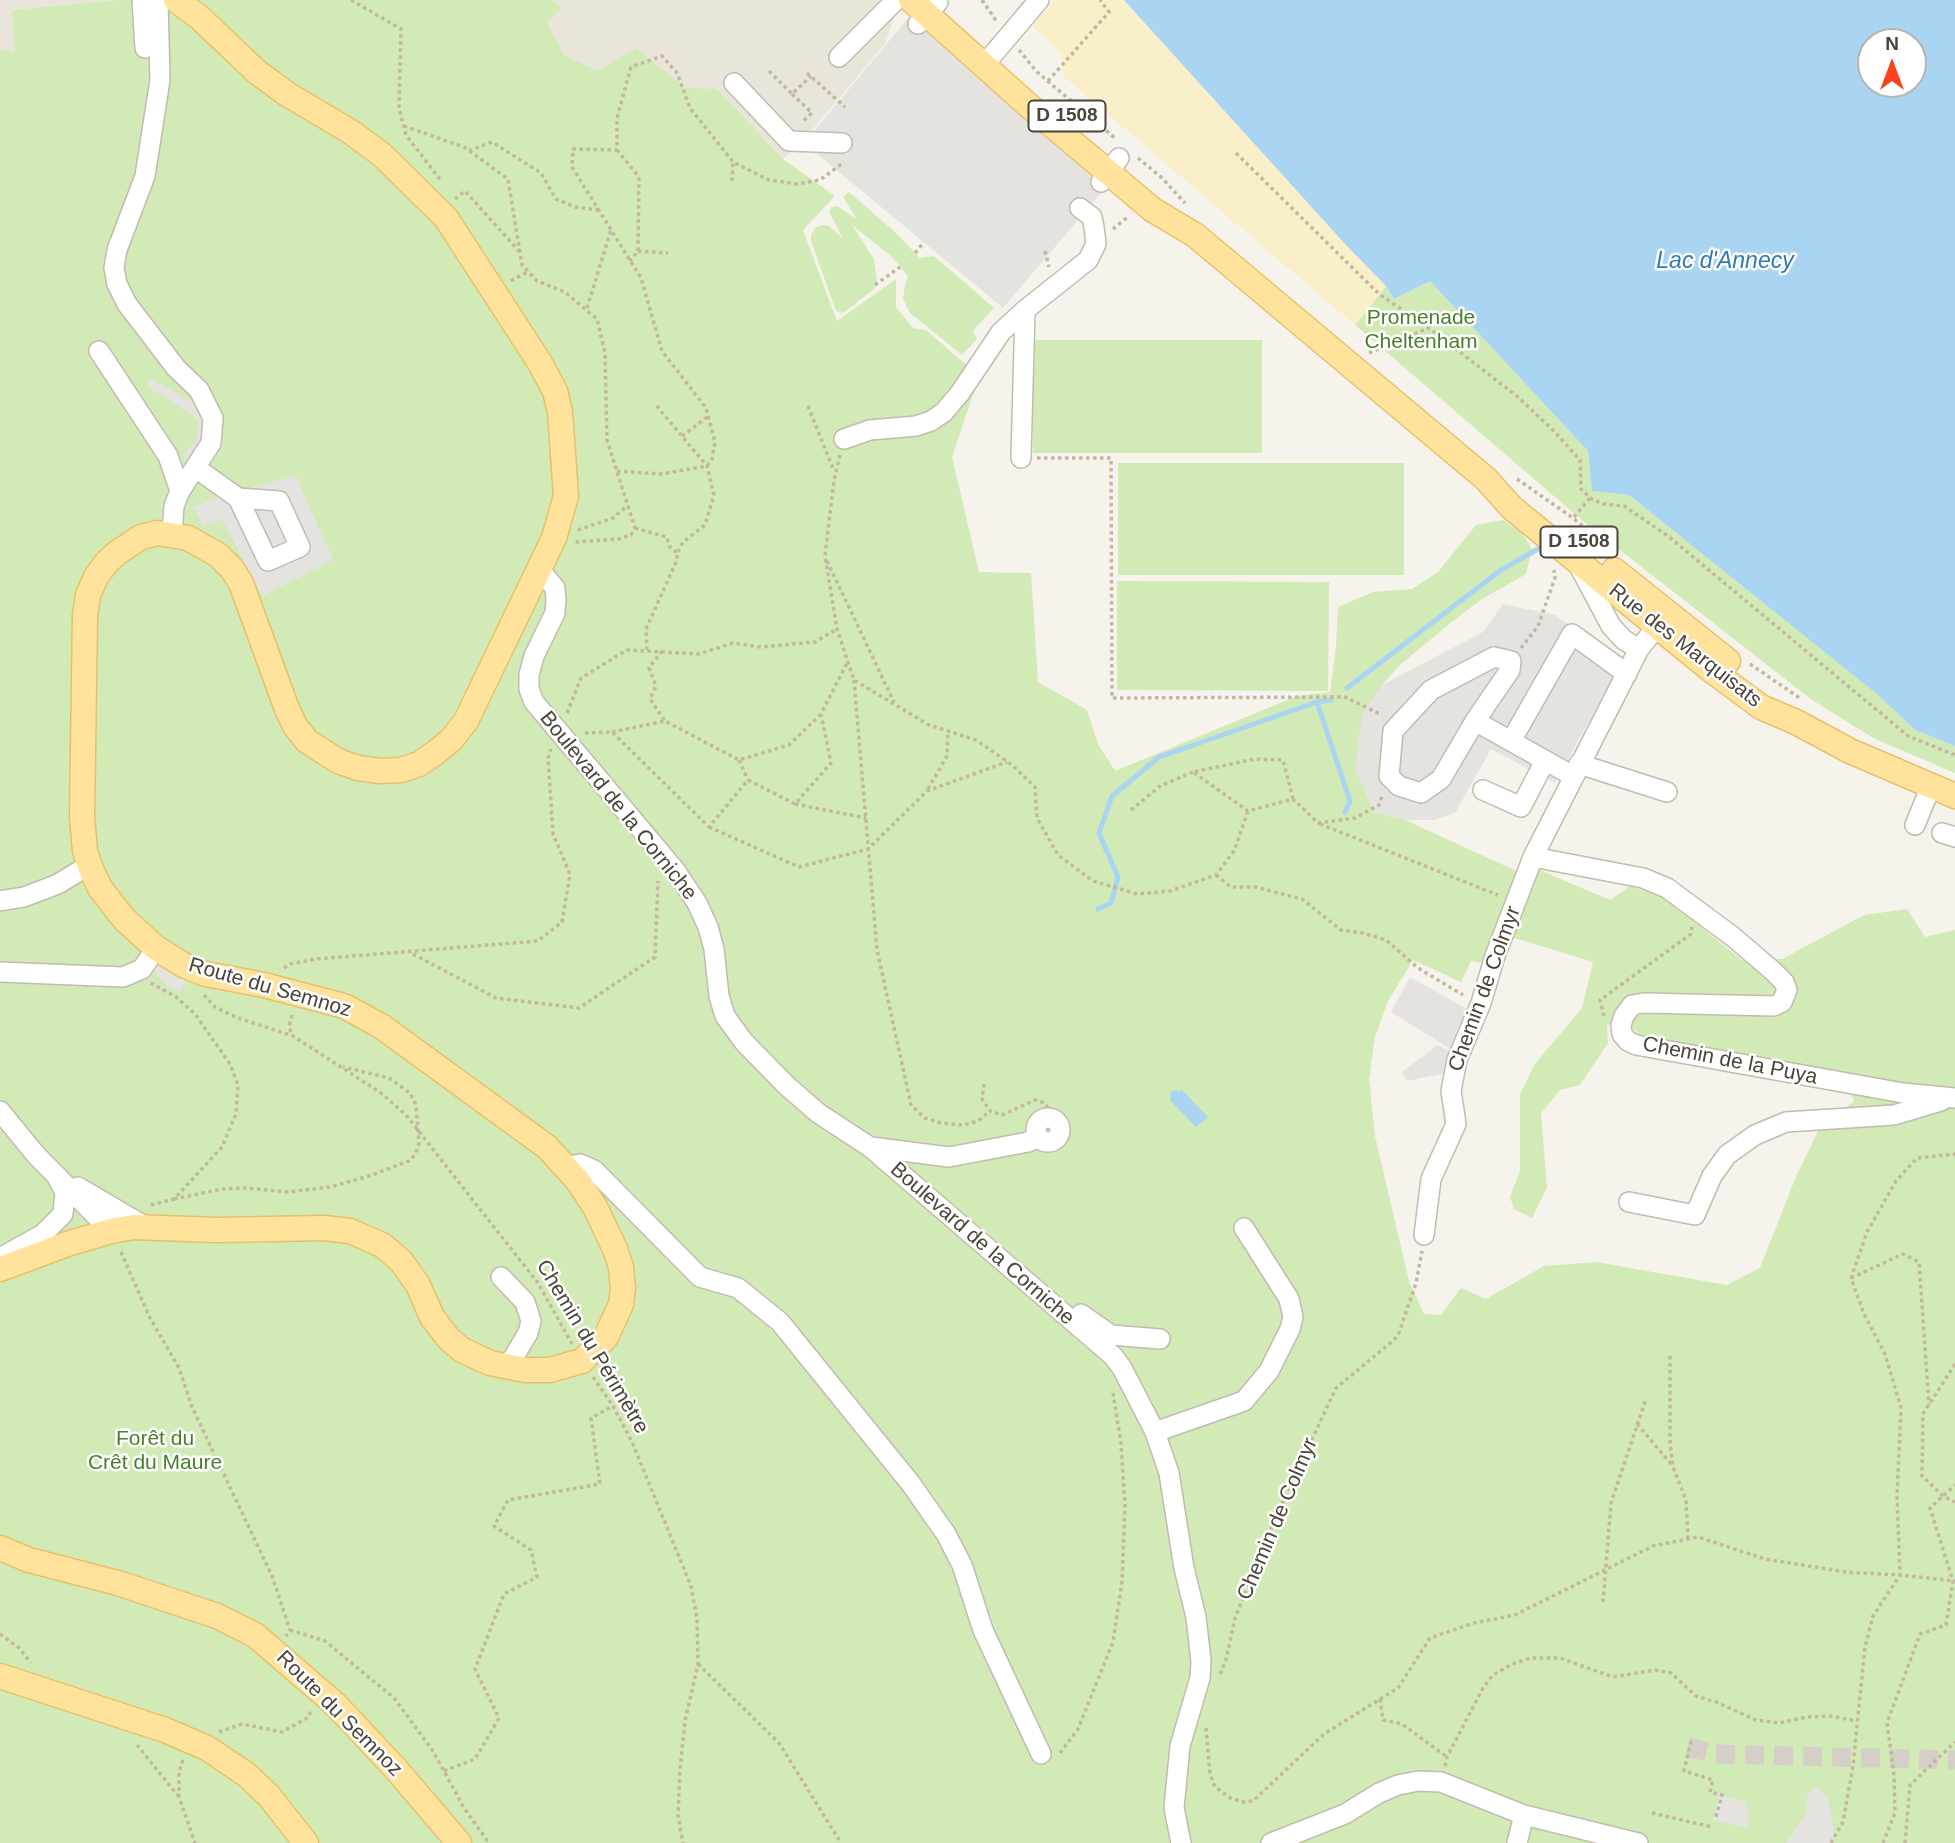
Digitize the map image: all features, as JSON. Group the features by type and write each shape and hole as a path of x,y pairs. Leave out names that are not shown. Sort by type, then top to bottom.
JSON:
{"main road":[{"path":"176,0 199,17 267,79 382,155 446,218 540,363 555,391 560,412 566,496 563,542 540,570"},
{"name":"Rue des Marquisats","path":"926,8 996,52 1028,105 1163,196 1195,235"},
{"name":"Rue des Marquisats","path":"1116,162 1144,202 1195,235 1497,475 1663,620"},
{"name":"Rue des Marquisats","path":"1497,475 1512,508 1565,563 1663,620 1799,711 1850,751 1955,796"},
{"name":"Route du Semnoz","path":"540,570 466,721 451,740 419,764 401,770 380,771 358,768 338,761 307,741 295,726 250,604 232,569 218,555 203,545 172,534 157,533 141,537 106,562 88,595 83,639 82,817 85,851 100,888 124,919 156,948 204,974 264,985 344,1006 382,1026 516,1123 567,1167 595,1207 615,1249 621,1267 623,1288 621,1304 606,1337 582,1361"},
{"path":"0,1269 70,1243 116,1221 146,1227 216,1230 324,1228 350,1231 382,1245 401,1261 418,1285 432,1317 449,1339 473,1357 507,1368 550,1370 582,1361"},
{"name":"Route du Semnoz","path":"0,1548 29,1560 118,1583 217,1616 255,1635 315,1686 395,1768 459,1843"},
{"path":"0,1676 192,1740 228,1761 247,1776 269,1796 306,1843"}],"street":[{"path":"142,0 145,48"},
{"path":"158,0 160,80 145,176 117,250 114,268 117,284 127,304 176,368 199,390 213,418 211,443 180,491 174,506 172,534"},
{"path":"839,57 896,0"},
{"path":"996,52 1038,0"},
{"path":"734,83 789,141 843,152"},
{"path":"844,439 870,430 916,426 944,412 1001,332 1088,260 1096,244 1092,218 1080,208"},
{"path":"1021,458 1025,310"},
{"path":"99,351 168,456 180,491"},
{"path":"196,468 238,498"},
{"path":"1565,563 1611,626 1624,640 1639,649"},
{"name":"Boulevard de la Corniche","path":"540,570 555,589 556,600 551,624 534,656 529,675 529,689 534,702 659,851 697,903 714,949 719,996 725,1016 744,1042 786,1085 818,1112 870,1147 1112,1356 1122,1368 1155,1432 1169,1473 1184,1568 1196,1616 1201,1661 1200,1678 1180,1746 1174,1808 1181,1843"},
{"name":"Chemin de Colmyr","path":"1424,1235 1432,1180 1456,1124 1451,1091 1457,1060 1481,1003 1495,956 1533,857 1639,649 1663,620"},
{"path":"1511,741 1572,635 1627,674"},
{"path":"1493,657 1511,661 1510,670 1475,721 1441,779 1421,793 1399,786 1389,776 1393,730 1432,691 1493,657"},
{"path":"1475,721 1545,761 1667,792"},
{"path":"1483,790 1521,807 1545,761"},
{"path":"1915,825 1931,786"},
{"name":"Chemin de la Puya","path":"1533,857 1643,878 1667,888 1773,971 1784,982 1787,990 1782,1002 1774,1006 1632,1005 1623,1016 1622,1034 1628,1041 1636,1045 1903,1093 1954,1098"},
{"path":"0,901 24,897 58,884 81,870 91,869"},
{"path":"0,972 123,977 142,969 156,948"},
{"path":"1629,1202 1695,1214 1707,1185 1727,1155 1755,1135 1786,1122 1894,1115 1954,1098"},
{"path":"0,1111 55,1175 65,1192 63,1214 50,1228 0,1258"},
{"path":"870,1147 949,1157 1028,1142 1039,1137 1048,1142 1058,1138 1060,1127 1054,1119"},
{"path":"567,1167 580,1164 594,1170 700,1277 738,1288 780,1322 911,1484 946,1534 962,1565 983,1630 1041,1754"},
{"path":"55,1175 116,1221"},
{"path":"22,1247 92,1230 116,1221"},
{"path":"1155,1432 1244,1401 1269,1371 1290,1329 1293,1317 1289,1299 1244,1228"},
{"path":"993,1254 1111,1335 1160,1339"},
{"path":"500,1277 525,1302 531,1321 525,1340 507,1368"},
{"path":"1271,1843 1345,1814 1398,1784 1418,1781 1441,1782 1524,1815 1638,1843"},
{"path":"1517,1843 1524,1815"}],"path":[{"path":"351,0 401,29 399,108 406,135 447,188"},
{"path":"982,0 996,52 1048,81 1116,162 1146,164 1185,204"},
{"path":"1048,81 1109,12 1100,0"},
{"path":"630,261 638,251 639,177 617,150 617,118 631,67 662,56 677,73 690,108 733,162 769,180 797,184 820,180 843,152"},
{"path":"769,71 812,113 793,131"},
{"path":"792,94 809,74 845,107"},
{"path":"802,85 806,89"},
{"path":"404,126 469,151 508,179 522,265 537,281 565,292 597,319 605,353 607,440 635,528 631,535 619,539 563,542"},
{"path":"469,151 492,142 541,173 556,199 576,207 599,210"},
{"path":"617,150 573,149 572,167 641,278 662,351 710,415 715,442 712,459 707,466 661,474 617,471"},
{"path":"1236,153 1380,294 1518,397 1555,432 1580,460 1581,489 1590,498 1603,504 1624,506 1668,536 1908,736 1955,755"},
{"path":"732,181 733,162"},
{"path":"455,199 464,191 520,253"},
{"path":"1096,244 1144,202"},
{"path":"586,309 611,230"},
{"path":"915,253 924,242"},
{"path":"638,251 668,253"},
{"path":"876,285 900,267"},
{"path":"1379,361 1369,353 1429,328"},
{"path":"647,650 646,629 677,560 677,553 683,542 705,525 714,495 707,466 655,404"},
{"path":"808,406 835,473"},
{"path":"682,436 710,415"},
{"path":"844,439 835,473 825,556 837,629 855,680 877,950 911,1105 925,1118 941,1124 964,1125 978,1121 990,1111"},
{"path":"1021,458 1111,458 1112,698 1345,697 1399,724"},
{"path":"1497,475 1573,518 1615,554"},
{"path":"1573,518 1590,498"},
{"path":"563,542 578,530 613,518 628,506"},
{"path":"635,528 667,537 669,546 677,553"},
{"path":"825,556 895,704"},
{"path":"1511,661 1538,626 1555,578 1565,563"},
{"path":"264,985 289,964 316,959 538,941 562,922 570,873 553,834 548,758 581,678 627,650 699,654 733,643 761,647 814,642 837,629"},
{"path":"662,651 649,668 656,686 650,699 665,721 739,760 748,780 795,804 866,818"},
{"path":"739,760 789,745 821,714 849,660"},
{"path":"1749,663 1799,711"},
{"path":"855,680 929,725 976,740 1008,762 1035,787 1037,818 1058,855 1093,881 1137,894 1170,891 1216,875 1234,851 1248,811"},
{"path":"795,804 831,763 821,714"},
{"path":"558,733 612,732 665,721"},
{"path":"612,732 709,827 799,867 869,849 927,791 947,757 948,731"},
{"path":"1131,810 1160,786 1193,772 1255,759 1283,760 1293,799 1318,823 1516,902"},
{"path":"927,791 1008,762"},
{"path":"1193,772 1248,811"},
{"path":"1318,823 1354,817 1379,805 1389,776"},
{"path":"709,827 748,780"},
{"path":"1248,811 1293,799"},
{"path":"411,953 496,998 579,1008 655,957 659,851"},
{"path":"1216,875 1231,887 1255,887 1302,899 1341,930 1386,940 1418,968 1471,1000"},
{"path":"1622,1034 1605,1022 1600,1000 1690,934 1695,908"},
{"path":"123,977 160,987 195,1014 230,1064 238,1085 236,1114 222,1147 174,1199"},
{"name":"Chemin du Périmètre","path":"201,992 215,1007 238,1018 293,1036 381,1093 419,1130 538,1283 582,1361 613,1406 654,1493 691,1586 696,1618 698,1664 685,1721 680,1770 678,1815 683,1843"},
{"path":"290,1630 272,1576 192,1407 179,1367 149,1316 116,1221 174,1199 222,1189 247,1188 288,1192 308,1190 369,1176 410,1161 417,1150 419,1130 416,1105 410,1093 403,1086 381,1075 338,1066"},
{"path":"984,1084 982,1099 990,1111 1002,1115 1035,1100 1045,1103 1054,1119"},
{"path":"1831,1843 1843,1822 1869,1626 1900,1575 1898,1496 1901,1409 1885,1354 1864,1314 1851,1278 1867,1232 1896,1181 1917,1158 1955,1154"},
{"name":"Chemin de Colmyr","path":"1214,1682 1226,1660 1235,1618 1274,1521 1336,1388 1399,1333 1416,1283 1424,1235"},
{"path":"1851,1278 1903,1254 1919,1262 1929,1405"},
{"path":"1041,1754 1059,1754 1078,1729 1113,1642 1122,1582 1125,1504 1121,1443 1113,1395 1112,1356"},
{"path":"1670,1356 1670,1441 1673,1467 1686,1500 1688,1539"},
{"path":"1955,1364 1923,1414 1922,1476 1943,1496 1955,1502"},
{"path":"1603,1602 1611,1503 1646,1399"},
{"path":"444,1771 475,1759 499,1718 475,1669 504,1594 537,1577 531,1550 494,1526 508,1500 600,1484 591,1418 613,1406"},
{"path":"1637,1424 1673,1467"},
{"path":"1883,1843 1895,1813 1894,1775 1887,1723 1920,1634 1946,1625 1954,1581 1930,1508 1955,1485"},
{"path":"1205,1726 1208,1758 1215,1787 1222,1794 1244,1802 1253,1801 1324,1734 1398,1688 1430,1638 1474,1623 1515,1615 1653,1546 1698,1537 1765,1559 1846,1572 1954,1581"},
{"path":"276,1651 290,1630"},
{"path":"290,1630 325,1641 394,1698 433,1751 470,1818 489,1843"},
{"path":"1441,1782 1447,1757 1493,1675 1512,1664 1531,1658 1560,1658 1613,1677 1655,1670 1671,1673 1696,1696 1756,1720 1779,1723 1807,1717 1830,1716 1857,1721"},
{"path":"698,1664 779,1743 841,1843"},
{"path":"195,1843 179,1797 178,1772 192,1740 242,1724 282,1732 309,1717 315,1686"},
{"path":"1380,1699 1383,1720 1402,1724 1447,1757"},
{"path":"1690,1741 1684,1773 1713,1780 1710,1792 1722,1795 1716,1820"},
{"path":"1905,1843 1910,1785 1955,1742"},
{"path":"137,1745 179,1797"},
{"path":"1652,1813 1712,1827"}],"shaded area":[{"path":"0,0 117,0 12,10 15,54 0,48"},
{"path":"554,0 887,0 897,10 885,44 802,142 783,159 717,89 686,89 636,48 598,71 564,55 547,22 561,8"},
{"path":"909,17 1107,186 1003,308 804,143"},
{"path":"153,380 198,405 210,429 191,464 182,455 197,439 198,422 195,417 148,387 148,381"},
{"path":"296,476 333,560 262,596 222,519 203,526 193,507 222,495"},
{"path":"1503,604 1555,615 1623,660 1555,783 1491,749 1455,813 1434,820 1405,820 1374,812 1355,769 1362,714 1382,685 1483,632"},
{"path":"155,957 189,980 180,992 167,986 156,974"},
{"path":"1410,977 1471,1011 1452,1050 1391,1012"},
{"path":"1438,1045 1451,1053 1442,1074 1407,1081 1402,1072"},
{"path":"1815,1786 1828,1798 1834,1843 1786,1843 1807,1812 1807,1796"},
{"path":"1719,1795 1747,1802 1749,1828 1713,1820"}],"green space":[{"name":"Forêt du Crêt du Maure","path":"117,0 553,0 562,8 547,22 564,55 598,71 636,48 686,88 717,89 783,159 835,196 803,230 837,321 896,279 896,307 913,328 926,330 979,376 952,457 979,572 1031,573 1038,682 1087,710 1098,744 1115,771 1297,696 1330,692 1338,607 1373,592 1412,589 1438,572 1476,525 1503,520 1522,533 1532,549 1526,574 1482,599 1453,621 1401,664 1382,685 1374,812 1405,820 1521,873 1537,869 1610,900 1630,886 1666,899 1742,960 1782,959 1864,915 1907,909 1925,937 1955,930 1955,1843 0,1843 0,48 15,53 12,10","holes":["1495,932 1593,962 1582,1008 1534,1065 1520,1095 1520,1171 1510,1197 1514,1209 1532,1218 1547,1188 1541,1113 1560,1090 1580,1085 1608,1043 1607,1025 1631,1026 1642,1037 1845,1078 1854,1101 1818,1131 1795,1179 1760,1268 1727,1285 1596,1262 1544,1266 1486,1299 1461,1288 1441,1315 1424,1314 1409,1281 1375,1136 1369,1079 1375,1037 1388,1001 1413,960 1461,982 1471,961 1483,963"]},
{"path":"849,192 920,258 934,256 994,308 973,331 977,339 962,355 910,313 903,299 908,276 891,256 852,225 874,259 877,282 874,289 846,311 836,311 811,235 816,227 822,225 829,226 843,239 829,211 837,206 857,219 843,197"},
{"name":"Promenade Cheltenham","path":"1430,281 1588,451 1592,491 1629,495 1878,695 1915,730 1955,746 1955,773 1875,739 1812,700 1584,522 1355,325 1386,286 1394,299"},
{"path":"1033,340 1262,340 1262,453 1033,453"},
{"path":"1118,463 1404,463 1404,575 1118,575"},
{"path":"1117,581 1329,582 1328,691 1117,690"}],"sand":[{"path":"1054,0 1124,0 1148,25 1386,286 1355,325 1064,77 1062,55 1033,27"}],"water":[{"name":"Lac d'Annecy","path":"1124,0 1955,0 1955,746 1915,730 1878,695 1629,495 1592,491 1588,451 1430,281 1394,299 1386,286"},
{"path":"1182,1090 1208,1117 1196,1127 1170,1100 1171,1092"}],"waterway":[{"path":"1347,688 1501,570 1545,545"},
{"path":"1098,909 1111,903 1118,877 1099,833 1112,796 1159,757 1317,702 1331,700"},
{"path":"1317,702 1350,801 1345,812"}],"tunnel":[{"path":"1688,1747 1716,1754 1955,1760"}]}
